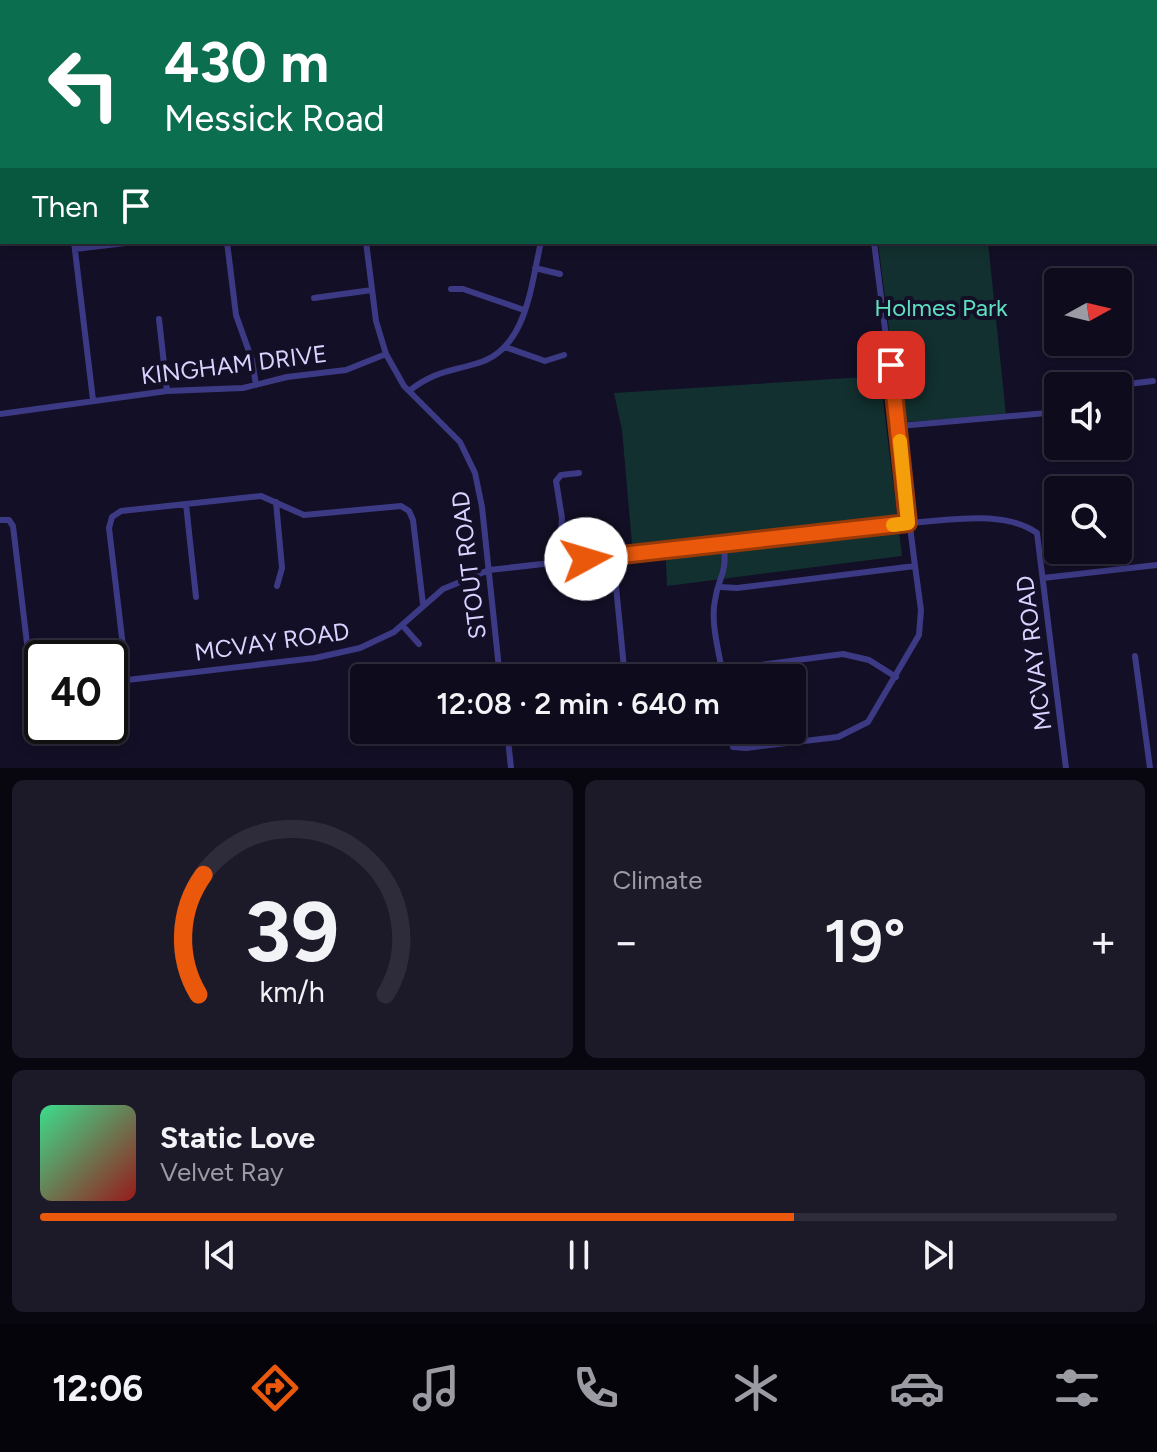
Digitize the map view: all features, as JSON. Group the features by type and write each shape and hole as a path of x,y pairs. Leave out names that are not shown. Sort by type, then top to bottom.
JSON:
{"street":[{"path":"93,400 74,246 104,244"},
{"path":"227,244 236,315 250,353 256,385"},
{"name":"STOUT ROAD","path":"366,244 378,331 386,354 409,391 452,433 471,463 481,495 499,664"},
{"path":"409,391 442,370 484,361 505,347 518,330 541,244"},
{"path":"806,740 838,737 868,722 919,635 922,621 874,244"},
{"path":"535,268 560,274"},
{"path":"451,289 463,289 524,310"},
{"path":"314,298 372,290"},
{"path":"159,319 167,391"},
{"path":"505,347 545,361 564,355"},
{"name":"KINGHAM DRIVE","path":"0,412 167,391 256,385 287,377 346,370 386,354"},
{"path":"1132,384 1153,381"},
{"path":"899,426 1044,413"},
{"path":"559,562 562,518 556,481 561,475 579,473"},
{"path":"122,640 109,533 112,517 124,511 261,496 305,515 397,505 406,508 413,520 423,604"},
{"path":"276,502 282,573 277,586"},
{"path":"186,504 196,597"},
{"path":"0,520 10,521 30,640"},
{"name":"MCVAY ROAD","path":"128,680 326,657 372,644 402,625 423,604 451,584 489,570 908,523 973,520 1027,526 1037,533 1066,768"},
{"path":"721,664 714,614 715,597 726,570 724,544"},
{"path":"613,556 624,664"},
{"path":"1043,578 1157,565"},
{"path":"721,587 737,588 915,566"},
{"path":"402,625 419,644"},
{"path":"782,664 843,654 857,655 896,677"},
{"path":"1135,656 1150,768 1157,767"},
{"path":"508,744 511,768"},
{"path":"732,744 733,747 764,744"}],"green space":[{"name":"Holmes Park","path":"878,244 988,244 1006,415 905,422 900,418"},
{"path":"880,376 902,556 667,586 665,542 632,544 622,430 614,393"}],"slow traffic":[{"path":"893,525 908,523 900,441"}],"route":[{"path":"586,559 908,523 891,365"}]}
